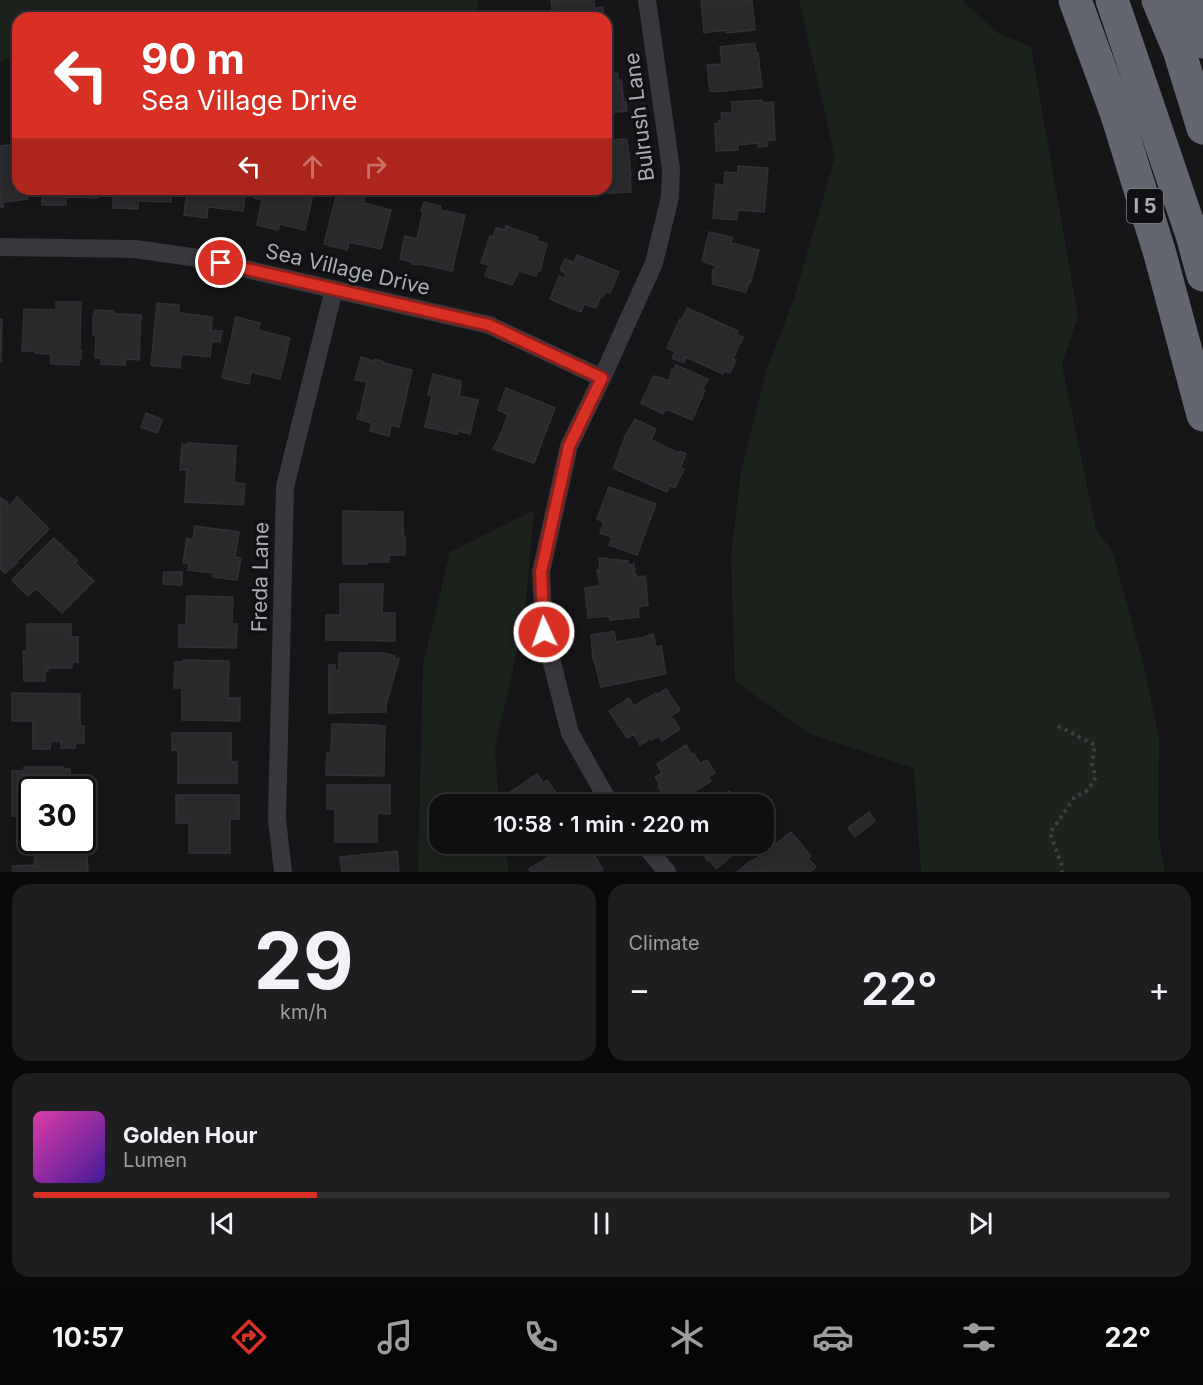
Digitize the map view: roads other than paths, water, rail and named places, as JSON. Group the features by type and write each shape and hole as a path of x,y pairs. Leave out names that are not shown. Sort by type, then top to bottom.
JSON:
{"highway":[{"name":"I 5","path":"1075,0 1121,125 1160,254 1203,415"},
{"path":"1112,0 1192,235 1203,275"},
{"path":"1158,0 1179,50 1203,128"},
{"path":"1188,0 1203,42"}],"street":[{"name":"Bulrush Lane","path":"604,794 570,733 544,632 541,572 569,446 654,263 670,197 671,169 646,0"},
{"name":"Sea Village Drive","path":"0,247 135,249 198,258 489,325 602,378"},
{"name":"Freda Lane","path":"283,872 277,819 285,487 334,289"},
{"path":"652,854 667,872"}]}
